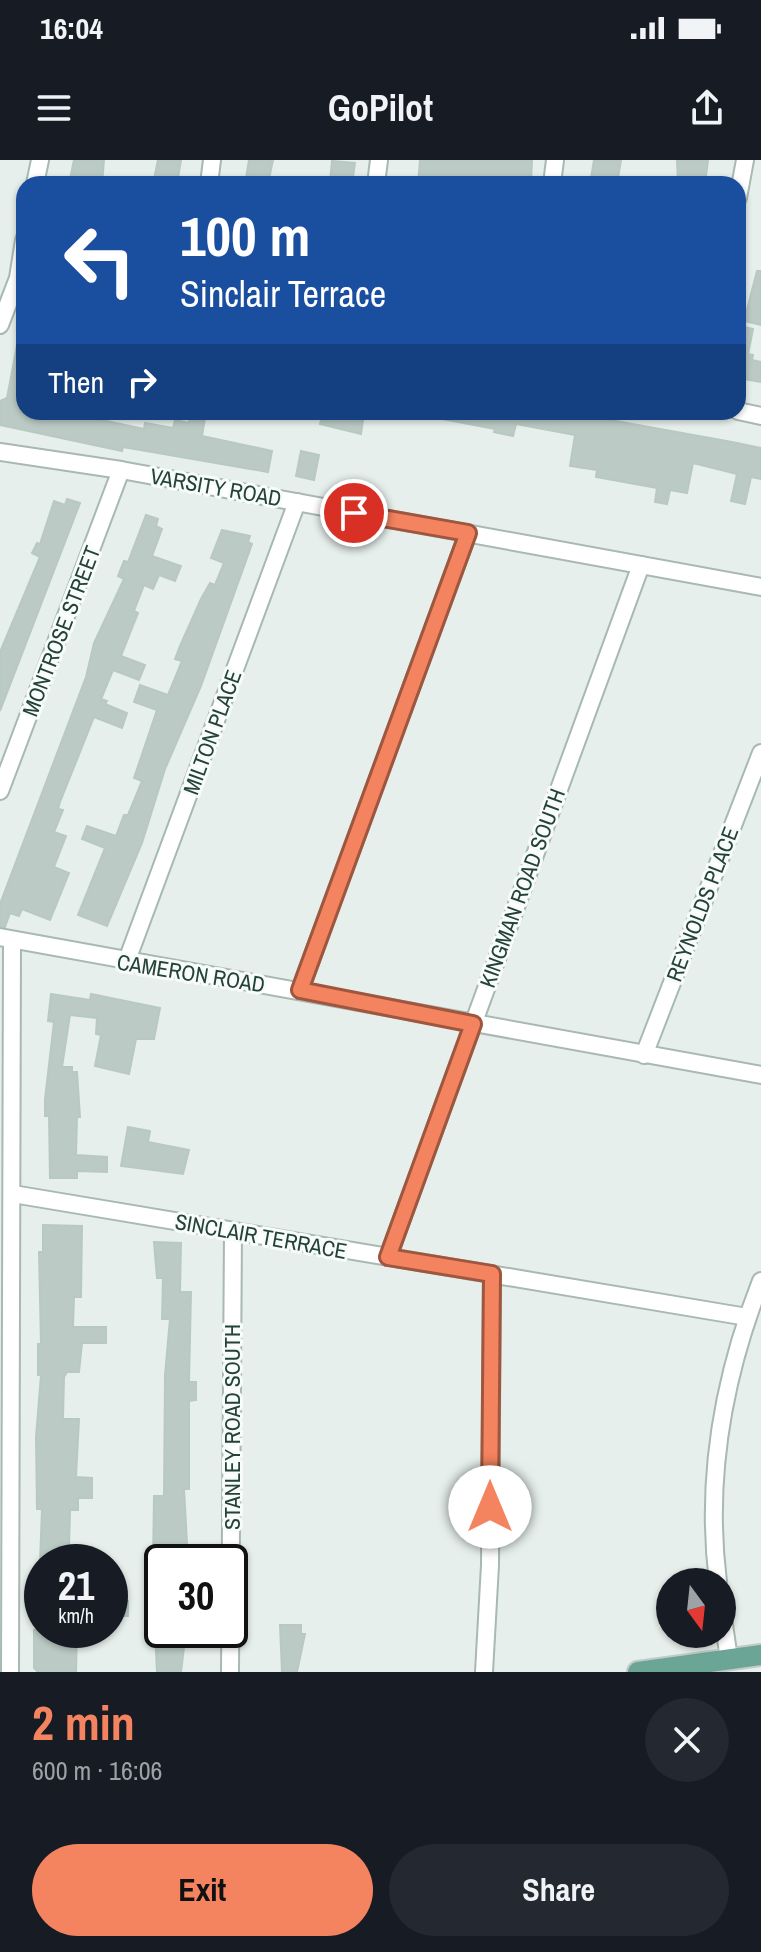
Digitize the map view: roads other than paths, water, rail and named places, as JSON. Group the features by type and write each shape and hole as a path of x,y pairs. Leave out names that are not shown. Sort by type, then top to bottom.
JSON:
{"main road":[{"path":"638,1672 761,1655"}],"street":[{"path":"0,325 16,289"},
{"name":"VARSITY ROAD","path":"0,452 121,470 761,587"},
{"name":"MONTROSE STREET","path":"0,791 121,470"},
{"name":"MILTON PLACE","path":"126,963 297,502"},
{"path":"300,990 468,533"},
{"name":"KINGMAN ROAD SOUTH","path":"388,1257 641,565"},
{"name":"REYNOLDS PLACE","path":"644,1055 761,753"},
{"path":"6,938 13,1194 6,1428 10,1672"},
{"name":"CAMERON ROAD","path":"6,938 126,963 300,990 761,1075"},
{"name":"SINCLAIR TERRACE","path":"13,1194 747,1317"},
{"name":"STANLEY ROAD SOUTH","path":"230,1672 233,1231"},
{"path":"484,1672 490,1565 492,1274"},
{"path":"716,1568 713,1537 715,1455 747,1317 761,1281"},
{"path":"727,1648 729,1659"}]}
